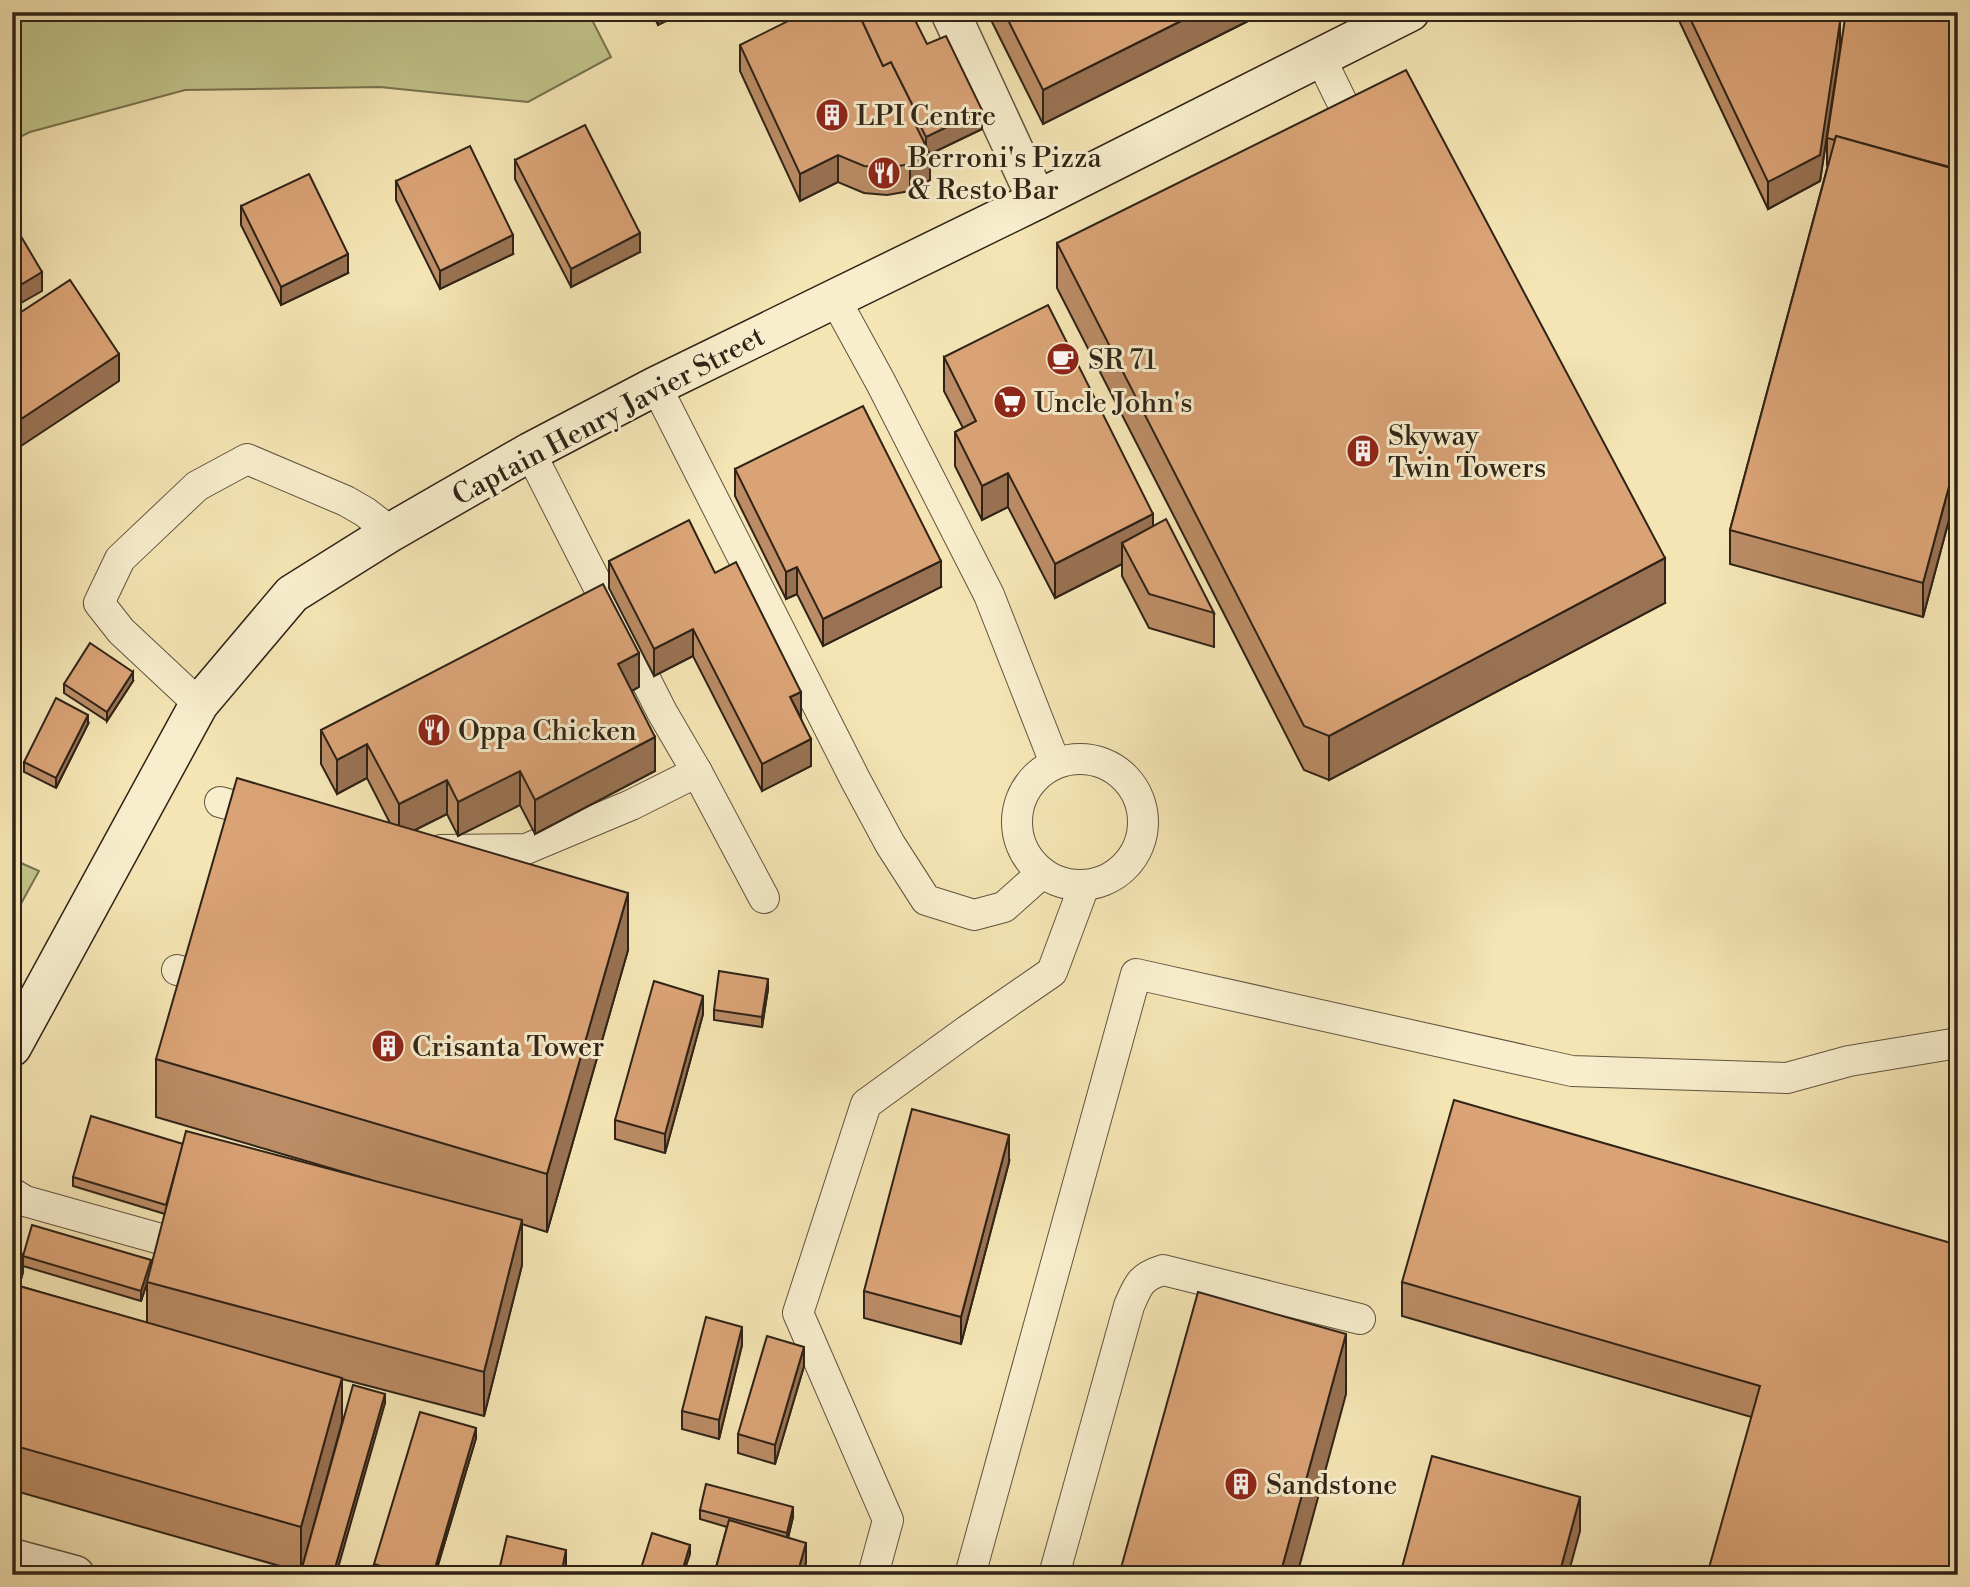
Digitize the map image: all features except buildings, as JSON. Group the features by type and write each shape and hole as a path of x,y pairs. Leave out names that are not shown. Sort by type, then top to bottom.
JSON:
{"street":[{"path":"950,12 1037,200"},
{"name":"Captain Henry Javier Street","path":"12,1046 199,704 292,594 391,532 530,452 656,386 1037,200 1410,12"},
{"path":"12,1558 75,1575"}],"lane":[{"path":"1320,57 1360,137"},
{"path":"835,299 989,595 1055,763"},
{"path":"656,386 855,779 890,844 926,900 974,915 1004,907 1042,873"},
{"path":"530,452 662,712 764,898"},
{"path":"199,704 121,631 99,603 120,559 197,486 247,459 346,501 391,532"},
{"path":"1077,758 1099,761 1120,771 1135,788 1144,810 1143,833 1137,854 1123,870 1104,882 1083,886 1062,883 1042,873 1027,858 1018,837 1017,815 1023,793 1037,775 1055,763 1077,758"},
{"path":"408,850 526,849 631,805 697,772"},
{"path":"220,802 287,820"},
{"path":"873,1575 888,1520 798,1313 866,1104 1052,972 1083,886"},
{"path":"970,1575 1136,974 1572,1070 1787,1078 1849,1061 1958,1043"},
{"path":"12,1194 25,1201 157,1238"},
{"path":"1054,1575 1129,1306 1136,1289 1147,1274 1163,1270 1360,1319"}],"green space":[{"path":"12,12 588,12 611,57 528,102 380,87 185,90 30,132 12,141"},
{"path":"12,859 39,871 12,920"}],"place":[{"name":"LPI Centre","path":"832,115"},
{"name":"Berroni's Pizza & Resto Bar","path":"884,173"},
{"name":"SR 71","path":"1063,359"},
{"name":"Uncle John's","path":"1010,402"},
{"name":"Skyway Twin Towers","path":"1363,451"},
{"name":"Oppa Chicken","path":"434,730"},
{"name":"Crisanta Tower","path":"388,1046"},
{"name":"Sandstone","path":"1241,1484"}]}
